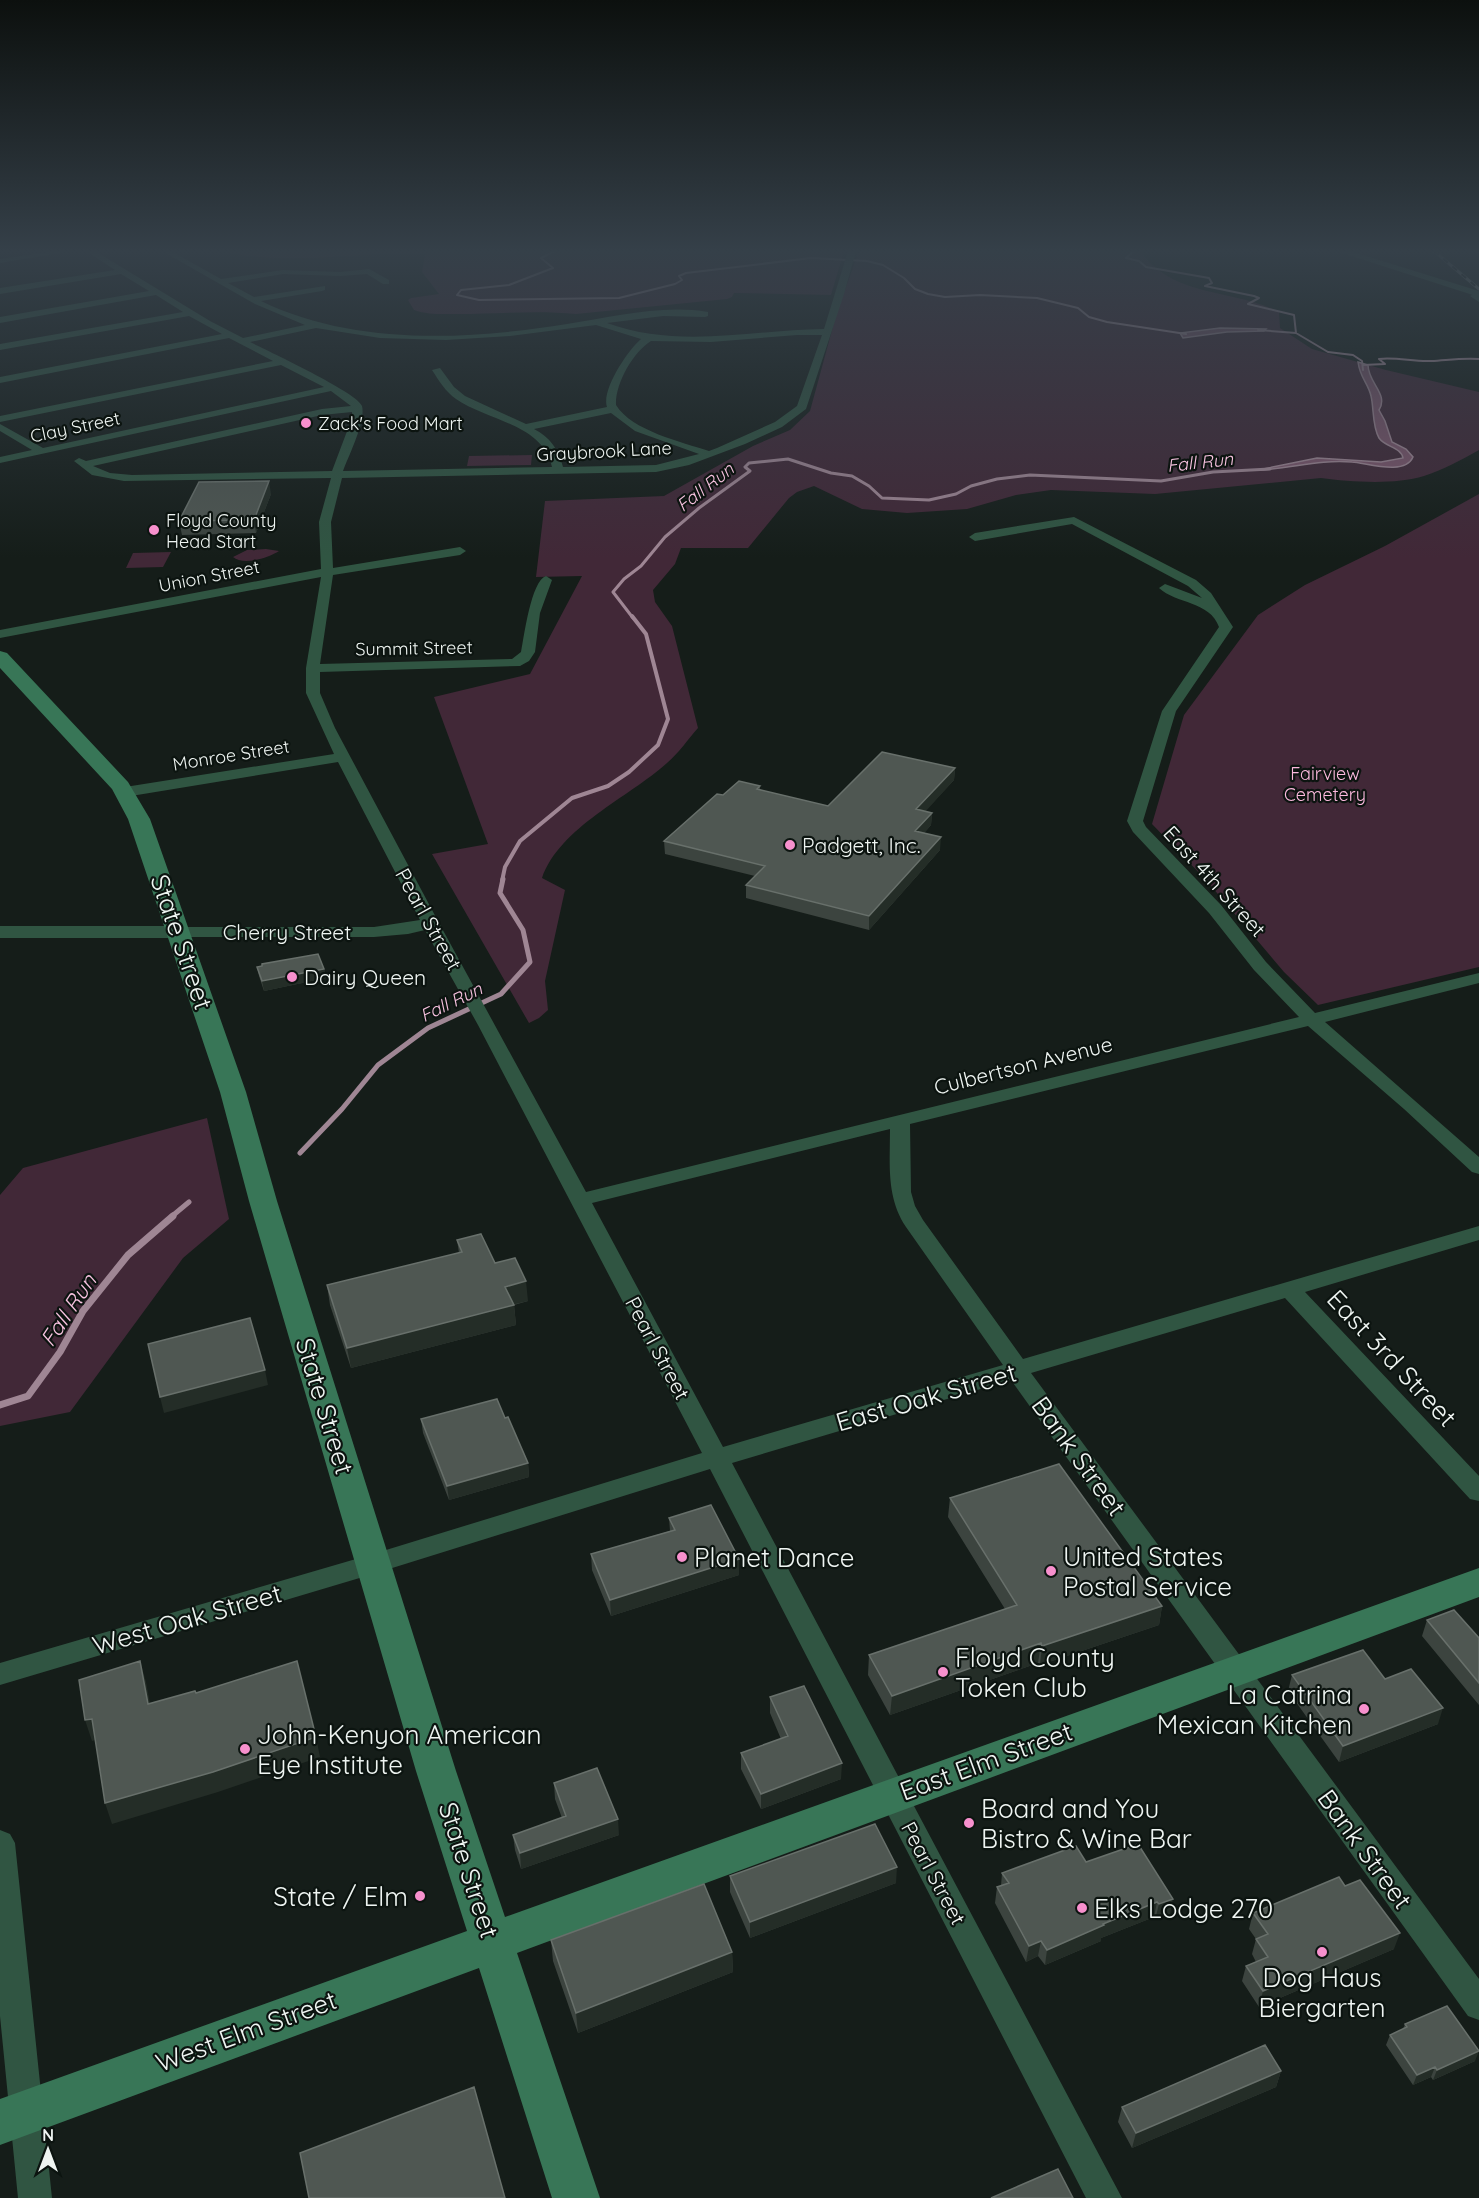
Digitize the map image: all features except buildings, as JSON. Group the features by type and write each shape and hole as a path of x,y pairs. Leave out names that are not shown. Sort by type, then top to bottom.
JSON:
{"main road":[{"name":"State Street","path":"0,658 125,792 139,819 233,1092 263,1201 436,1771 576,2198"},
{"name":"East Elm Street","path":"493,1940 1479,1582"},
{"name":"West Elm Street","path":"13,2117 493,1940"}],"street":[{"path":"0,380 136,354"},
{"path":"84,465 322,412 358,408 354,401 333,388 264,354"},
{"path":"634,354 621,375 610,400 614,411 627,422 643,430 709,454"},
{"name":"Graybrook Lane","path":"60,447 95,472 124,478 655,468 690,461 709,454 771,429 797,413 805,401 819,354"},
{"path":"0,419 280,362"},
{"path":"437,370 453,392 463,400 524,428 550,446 558,460 558,471"},
{"name":"Clay Street","path":"0,460 333,388"},
{"name":"Pearl Street","path":"358,408 357,418 325,522 327,572 313,668 313,693 343,757 430,923 487,1025 717,1458 1105,2198"},
{"path":"524,428 591,412 614,411"},
{"path":"0,427 41,451"},
{"path":"975,537 1074,520 1194,585 1207,596 1214,610"},
{"name":"Union Street","path":"0,634 327,572 460,551"},
{"name":"Summit Street","path":"313,668 515,663 524,658 528,652 534,613 546,580"},
{"path":"1165,588 1214,610"},
{"name":"East 4th Street","path":"1214,610 1224,619 1226,627 1169,711 1141,795 1135,821 1146,837 1215,909 1260,966 1311,1019 1411,1105 1479,1168"},
{"name":"Monroe Street","path":"125,792 343,757"},
{"name":"Cherry Street","path":"0,932 364,932 408,929 430,923"},
{"name":"Culbertson Avenue","path":"579,1200 1479,978"},
{"name":"Bank Street","path":"900,1120 901,1192 913,1222 1011,1358 1016,1370 1479,2006"},
{"name":"East Oak Street","path":"373,1564 717,1458 1479,1233"},
{"name":"East 3rd Street","path":"1289,1289 1479,1492"},
{"name":"West Oak Street","path":"0,1674 373,1564"},
{"path":"0,1843 13,2117 35,2198"}],"green space":[{"path":"826,354 1328,354 1479,392 1479,450 1431,474 1400,481 1321,478 1155,494 1051,490 1016,495 967,509 907,513 862,509 814,486 797,492 789,498 748,548 681,548 675,564 653,590 655,602 672,626 698,728 667,763 579,828 551,860 542,878 565,890 545,981 548,1010 529,1023 432,854 488,844 434,697 530,674 582,576 536,577 545,501 664,496 753,446 790,430 810,411"},
{"path":"532,455 531,465 467,466 469,456"},
{"name":"Fairview Cemetery","path":"1479,494 1479,967 1318,1005 1284,972 1206,880 1152,824 1184,715 1258,615 1305,585 1385,546"},
{"path":"247,550 279,551 249,561 237,560 233,557"},
{"path":"171,552 163,567 126,568 133,553"},
{"path":"207,1118 229,1219 183,1258 70,1412 0,1426 0,1195 23,1168"}],"shaded area":[{"path":"1358,362 1368,365 1382,399 1379,410 1392,442 1406,449 1413,457 1409,463 1402,466 1385,467 1340,461 1258,470 1317,458 1381,462 1403,458 1402,454 1379,438 1374,423 1371,396"}],"waterway":[{"name":"Fall Run","path":"1341,354 1353,355 1362,361 1363,370"},
{"path":"1363,365 1385,364 1379,359 1425,361 1479,359"},
{"name":"Fall Run","path":"633,618 613,592 624,579 641,566 665,537 699,508 750,471 745,467 749,463 788,459 831,473 852,476 869,486 882,498 929,500 956,494 971,486 997,479 1030,475 1161,481 1213,472 1270,469"},
{"name":"Fall Run","path":"502,881 505,867 520,841 572,798 608,786 629,772 658,745 668,719 646,634 632,616"},
{"name":"Fall Run","path":"300,1153 342,1109 378,1065 428,1028 501,994 530,962 523,930 500,893 503,879"},
{"name":"Fall Run","path":"171,1217 189,1202"},
{"name":"Fall Run","path":"0,1405 28,1396 60,1352 83,1311 128,1255 173,1216"}],"place":[{"name":"Zack's Food Mart","path":"306,423"},
{"name":"Floyd County Head Start","path":"154,530"},
{"name":"Padgett, Inc.","path":"790,845"},
{"name":"Dairy Queen","path":"292,977"},
{"name":"Planet Dance","path":"682,1557"},
{"name":"United States Postal Service","path":"1051,1571"},
{"name":"Floyd County Token Club","path":"943,1672"},
{"name":"La Catrina Mexican Kitchen","path":"1364,1709"},
{"name":"John-Kenyon American Eye Institute","path":"245,1749"},
{"name":"Board and You Bistro & Wine Bar","path":"969,1823"},
{"name":"State / Elm","path":"420,1896"},
{"name":"Elks Lodge 270","path":"1082,1908"},
{"name":"Dog Haus Biergarten","path":"1322,1952"}]}
